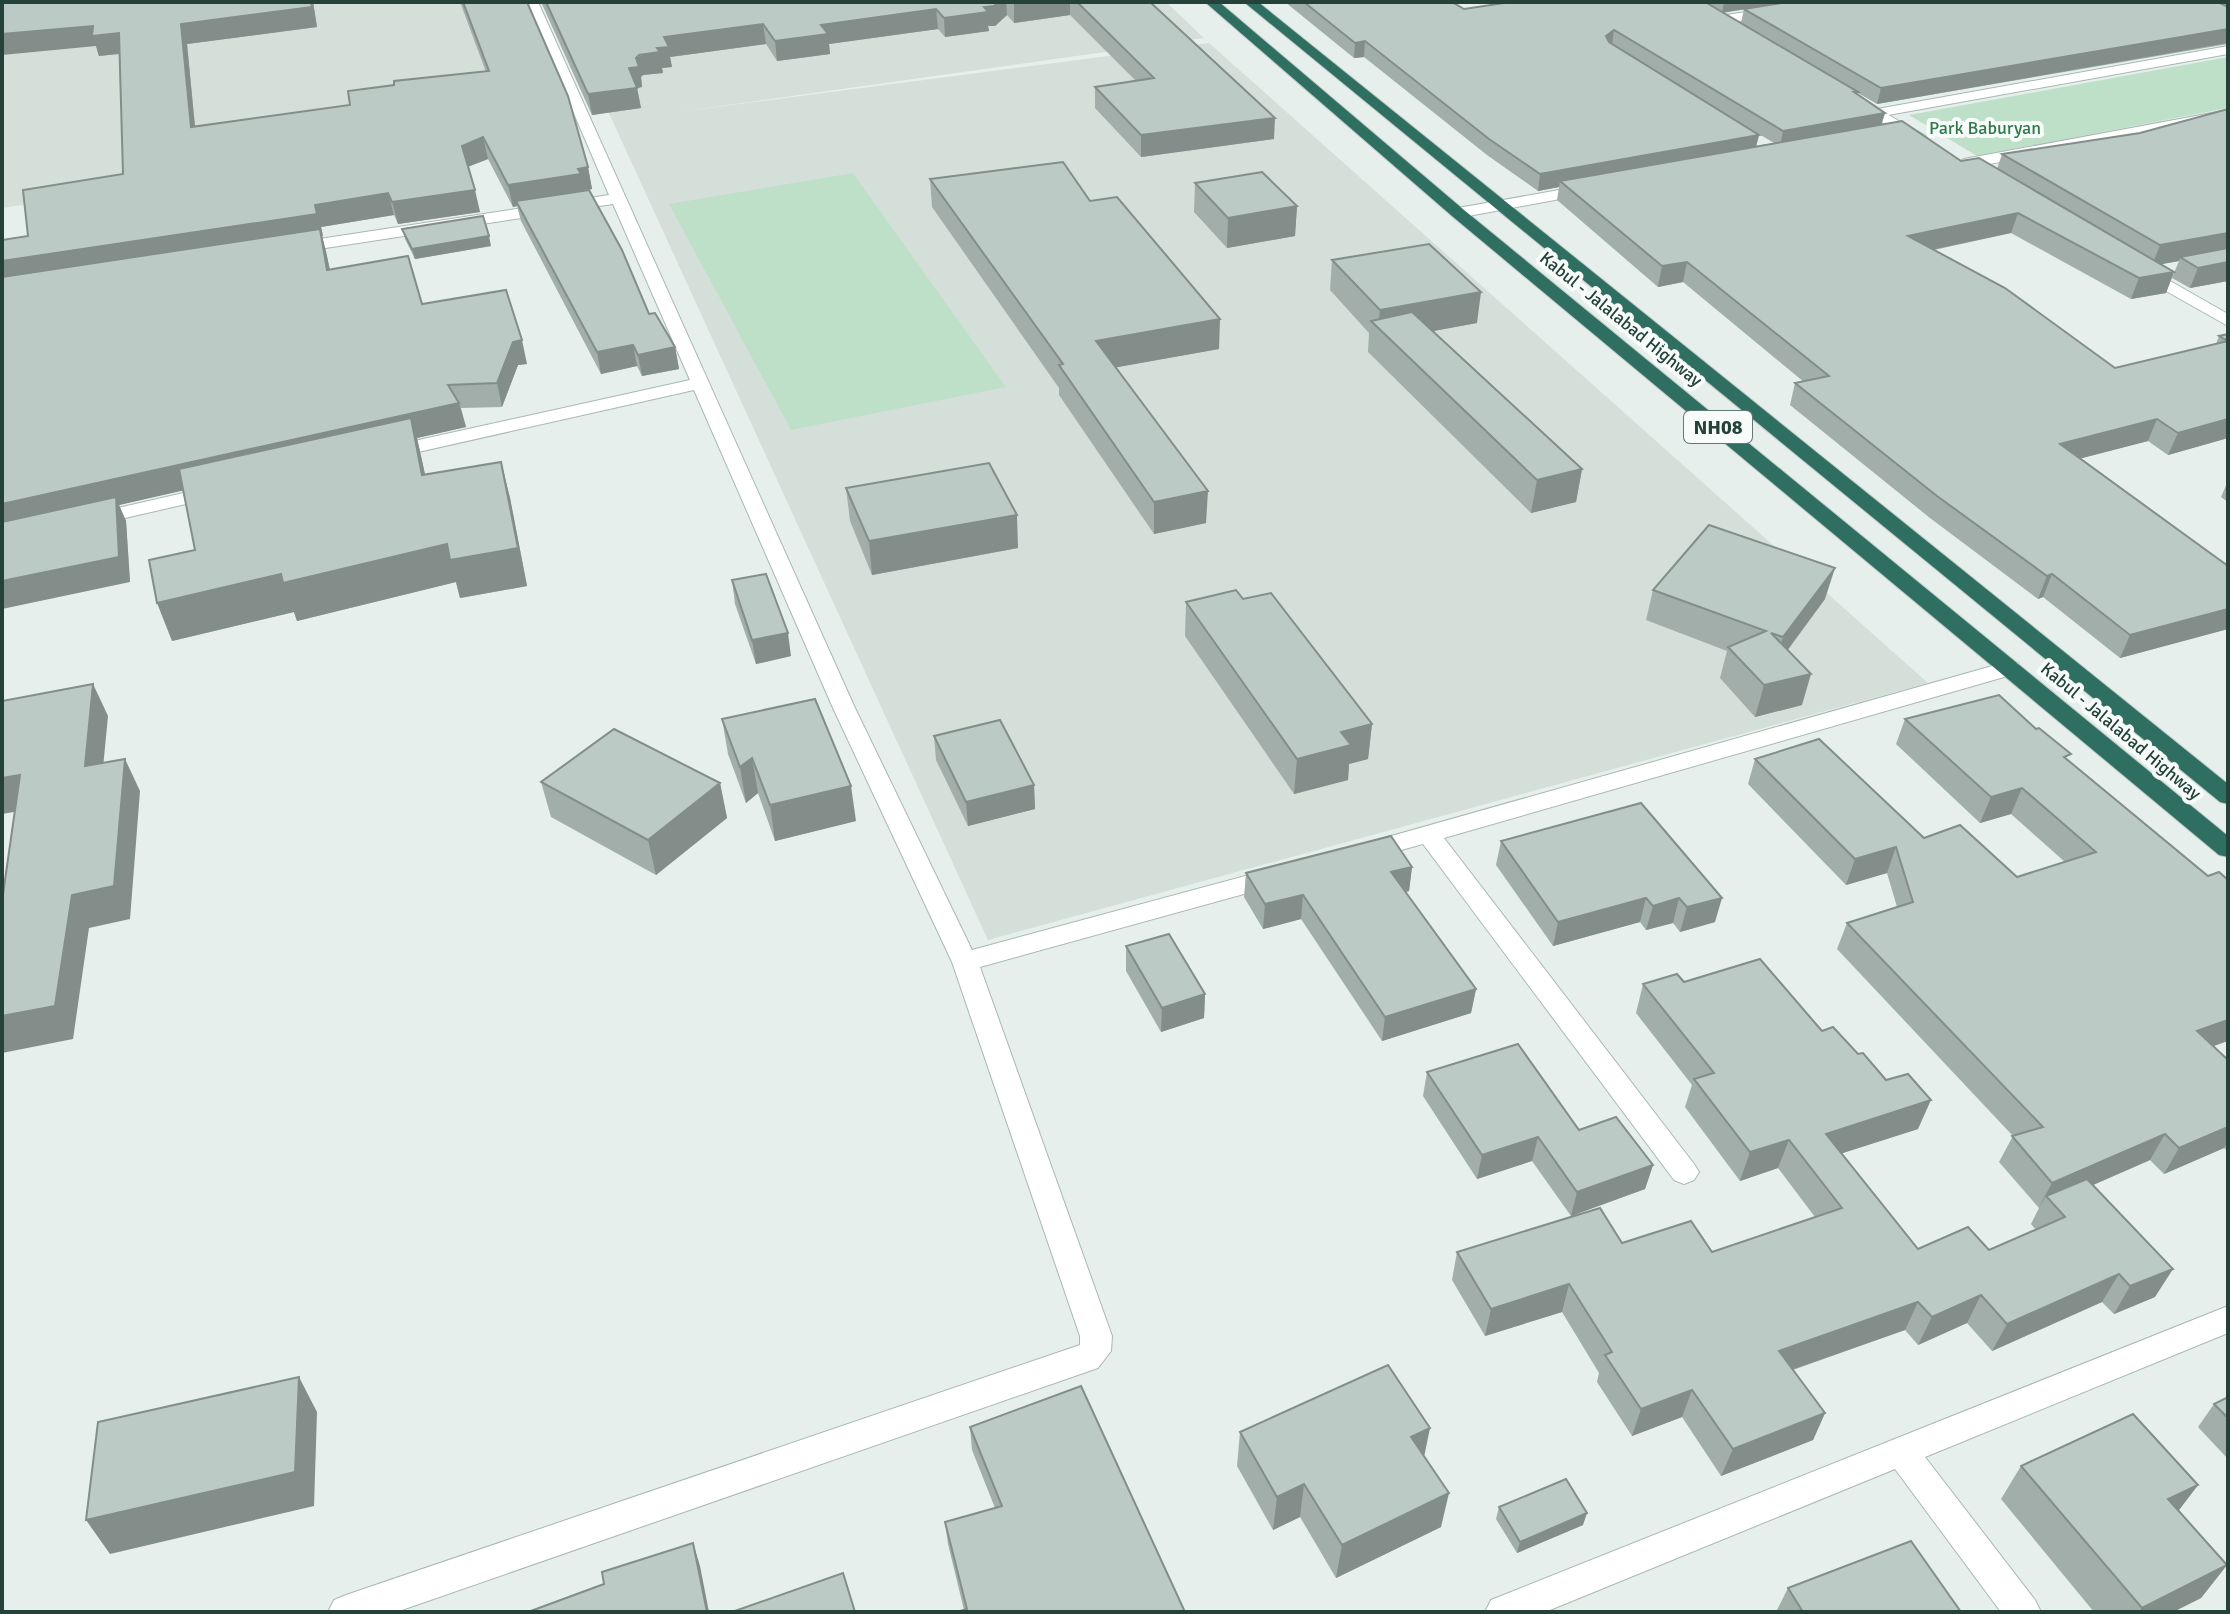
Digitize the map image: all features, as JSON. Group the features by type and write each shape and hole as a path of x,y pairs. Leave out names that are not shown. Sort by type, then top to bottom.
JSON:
{"highway":[{"name":"Kabul - Jalalabad Highway","path":"1211,2 1458,213 2228,849"},
{"name":"Kabul - Jalalabad Highway","path":"1250,2 2228,796"}],"street":[{"path":"346,1612 1087,1358 1095,1351 1096,1336 965,962 844,708 532,2"},
{"path":"1746,35 1714,17 1781,10"},
{"path":"1877,113 2228,50"},
{"path":"1837,89 1931,144"},
{"path":"1990,180 1958,161 2228,114"},
{"path":"1879,137 1908,131"},
{"path":"1458,213 1607,186"},
{"path":"280,250 619,198"},
{"path":"2123,259 2228,321"},
{"path":"2150,274 2177,269"},
{"path":"375,456 701,383"},
{"path":"64,526 235,487"},
{"path":"1339,859 2010,668"},
{"path":"1429,835 1684,1172"},
{"path":"965,962 1294,871"},
{"path":"1503,1612 2228,1319"},
{"path":"1902,1453 2023,1612"}],"shaded area":[{"path":"2,2 518,2 570,124 2,208"},
{"path":"558,2 1166,2 1204,38 678,112 1209,43 1928,683 988,940"}],"green space":[{"name":"Park Baburyan","path":"2228,57 2228,108 1977,156 1909,115"},
{"path":"853,173 1006,387 791,430 669,204"}],"building":[{"path":"2,2 311,2 312,7 181,24 191,127 350,105 348,91 394,85 394,81 489,71 463,2 527,2 568,96 588,167 578,169 581,174 508,185 483,137 462,146 475,190 392,202 388,193 315,205 317,214 2,261 2,240 28,236 23,190 123,174 119,33 92,36 93,26 2,34"},
{"path":"546,2 998,2 994,6 984,7 988,12 944,18 936,9 821,25 828,34 775,41 763,24 664,37 669,47 657,48 660,52 639,55 636,58 639,67 629,68 637,88 588,94"},
{"path":"1077,2 1150,2 1275,118 1141,135 1095,87 1154,78"},
{"path":"1304,2 1452,2 1464,9 1511,2 1705,2 1858,92 1854,92 1885,113 1783,131 1614,30 1606,36 1609,42 1759,135 1540,174 1489,139 1365,41 1355,43"},
{"path":"1788,2 2218,2 2228,7 2228,29 1881,88 1744,9"},
{"path":"2228,109 2228,233 2160,245 2002,154 2140,133"},
{"path":"1902,121 1961,161 1979,158 2174,272 2139,278 2018,213 1908,236 2005,288 2115,368 2228,341 2228,419 2178,433 2157,419 2060,444 2228,566 2228,609 2130,635 2052,574 2047,576 1937,496 1795,383 1829,376 1687,262 1662,266 1560,181"},
{"path":"1063,162 1090,201 1117,197 1220,319 1096,341 1208,491 1154,502 1059,365 1063,364 930,179"},
{"path":"1262,172 1297,206 1228,218 1195,183"},
{"path":"589,190 622,250 649,314 655,313 675,347 638,355 633,345 597,352 516,201"},
{"path":"483,216 489,236 412,249 402,229"},
{"path":"320,229 327,270 408,256 422,304 506,290 522,340 513,342 497,383 448,385 459,403 2,504 2,277"},
{"path":"1429,244 1481,292 1380,310 1332,260"},
{"path":"2228,248 2228,262 2198,268 2180,257"},
{"path":"1412,312 1582,469 1537,480 1371,321"},
{"path":"411,418 422,475 501,462 518,548 450,560 447,544 283,583 281,574 157,603 149,560 195,550 179,469"},
{"path":"989,463 1017,515 869,541 846,488"},
{"path":"116,497 119,557 2,581 2,522"},
{"path":"1709,525 1835,568 1783,637 1771,633 1811,674 1764,685 1728,647 1766,631 1653,590"},
{"path":"766,574 788,633 752,640 732,580"},
{"path":"1236,590 1243,599 1271,593 1372,724 1341,732 1351,745 1297,759 1186,602"},
{"path":"93,684 85,766 125,759 114,886 72,895 55,1006 2,1016 2,901 20,775 2,778 2,701"},
{"path":"1999,695 2036,729 2039,728 2071,754 2064,757 2208,876 2219,872 2228,880 2228,1020 2197,1031 2228,1060 2228,1127 2179,1148 2165,1134 2052,1183 2012,1136 2043,1127 1847,923 1913,902 1896,847 1855,859 1755,759 1819,739 1924,838 1960,825 2017,877 2096,852 2022,788 1991,797 1905,719"},
{"path":"815,699 851,786 770,805 752,758 740,767 722,719"},
{"path":"1000,720 1034,785 966,802 934,736"},
{"path":"614,729 720,783 648,840 541,782"},
{"path":"1641,803 1722,898 1687,907 1679,898 1653,906 1646,898 1558,922 1501,841"},
{"path":"1391,836 1412,867 1391,872 1476,989 1385,1017 1303,895 1265,904 1246,873"},
{"path":"1169,934 1205,994 1162,1008 1126,946"},
{"path":"1760,959 1822,1031 1833,1027 1858,1054 1863,1053 1886,1080 1908,1074 1931,1100 1826,1134 1918,1249 1968,1227 1989,1250 2065,1217 2046,1196 2087,1179 2173,1269 2130,1286 2119,1274 2007,1324 1981,1295 1932,1317 1918,1302 1779,1351 1825,1413 1733,1449 1692,1390 1641,1409 1605,1355 1612,1352 1569,1284 1491,1309 1457,1252 1600,1208 1622,1243 1691,1221 1712,1252 1842,1208 1789,1140 1750,1152 1694,1079 1714,1073 1643,984 1677,974 1684,982"},
{"path":"1518,1044 1579,1130 1616,1117 1653,1165 1577,1192 1538,1137 1482,1155 1427,1072"},
{"path":"1388,1365 1430,1428 1411,1437 1449,1493 1342,1545 1304,1484 1277,1497 1240,1432"},
{"path":"299,1377 295,1472 86,1520 98,1422"},
{"path":"1081,1386 1185,1612 957,1612 967,1609 945,1522 1002,1506 970,1427"},
{"path":"2228,1397 2228,1418 2214,1404"},
{"path":"2133,1414 2198,1485 2168,1499 2227,1565 2142,1608 2021,1466"},
{"path":"1566,1479 1587,1513 1520,1542 1499,1507"},
{"path":"1911,1541 1961,1612 1803,1612 1788,1588"},
{"path":"693,1543 707,1612 528,1612 604,1584 602,1572"},
{"path":"843,1573 855,1612 732,1612"}]}
